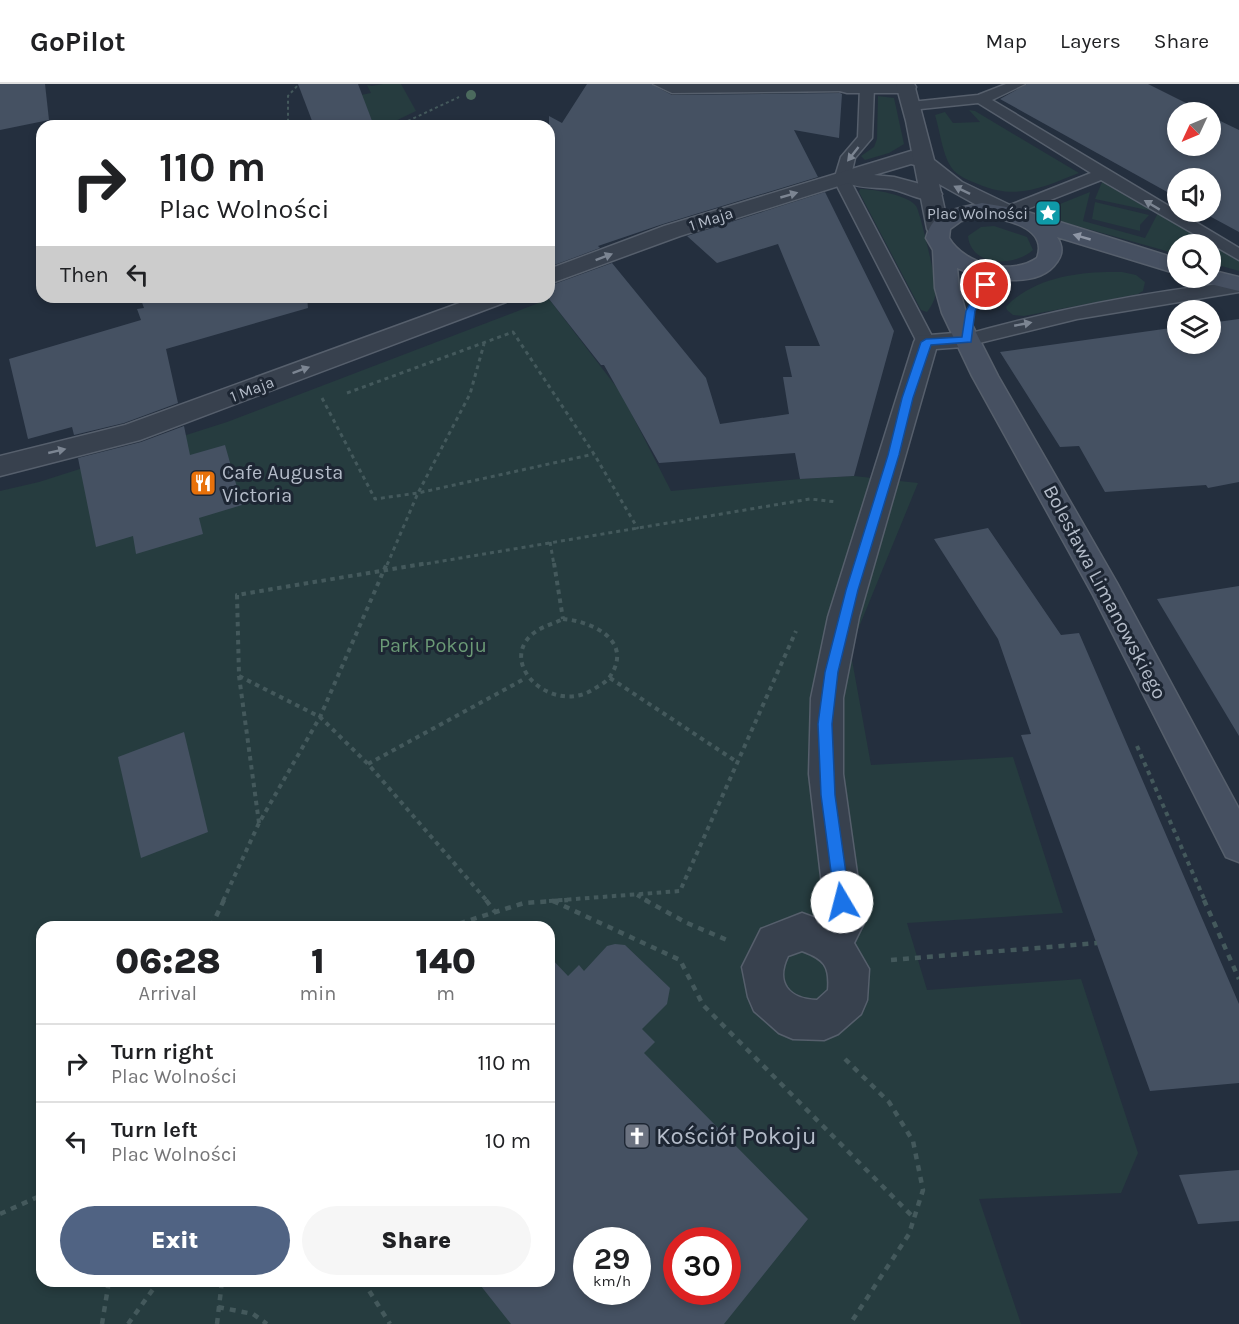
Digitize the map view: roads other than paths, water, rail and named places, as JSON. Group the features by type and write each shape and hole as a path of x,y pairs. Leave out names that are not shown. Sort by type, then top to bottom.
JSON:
{"main road":[{"path":"967,340 954,313 947,288 941,240 946,219 962,212 982,210 1006,212 1167,265"},
{"path":"1029,221 1043,231 1051,242 1051,254 1044,264"},
{"path":"941,240 966,266 997,274 1016,274 1032,271 1044,264 1079,260 1119,260 1167,267"},
{"path":"967,340 977,298 997,274"},
{"path":"1221,280 1239,285"},
{"name":"Bolesława Limanowskiego","path":"967,340 1106,591 1239,845"}],"street":[{"path":"847,87 908,92 941,240"},
{"name":"1 Maja","path":"555,276 694,224 911,157 922,161"},
{"path":"922,161 949,183 1006,212"},
{"name":"1 Maja","path":"842,180 871,180 931,194"},
{"name":"1 Maja","path":"0,466 131,433 482,303"},
{"path":"838,953 802,932 775,942 762,967 768,997 793,1019 824,1020 847,1000 849,969 838,953 845,923 828,795 825,724 831,672 852,590 926,342 967,340"}],"lane":[{"path":"660,84 672,89 847,87"},
{"path":"981,99 1018,84"},
{"path":"867,87 865,138 848,157 842,180 926,342"},
{"path":"908,92 981,99 1239,255"},
{"path":"1006,212 1102,174"},
{"path":"967,340 1004,328 1239,285"}],"place":[{"name":"Plac Wolności","path":"1048,213"},
{"name":"Cafe Augusta Victoria","path":"203,483"},
{"name":"Kościół Pokoju","path":"637,1136"}],"park label":[{"name":"Park Pokoju","path":"433,645"}]}
